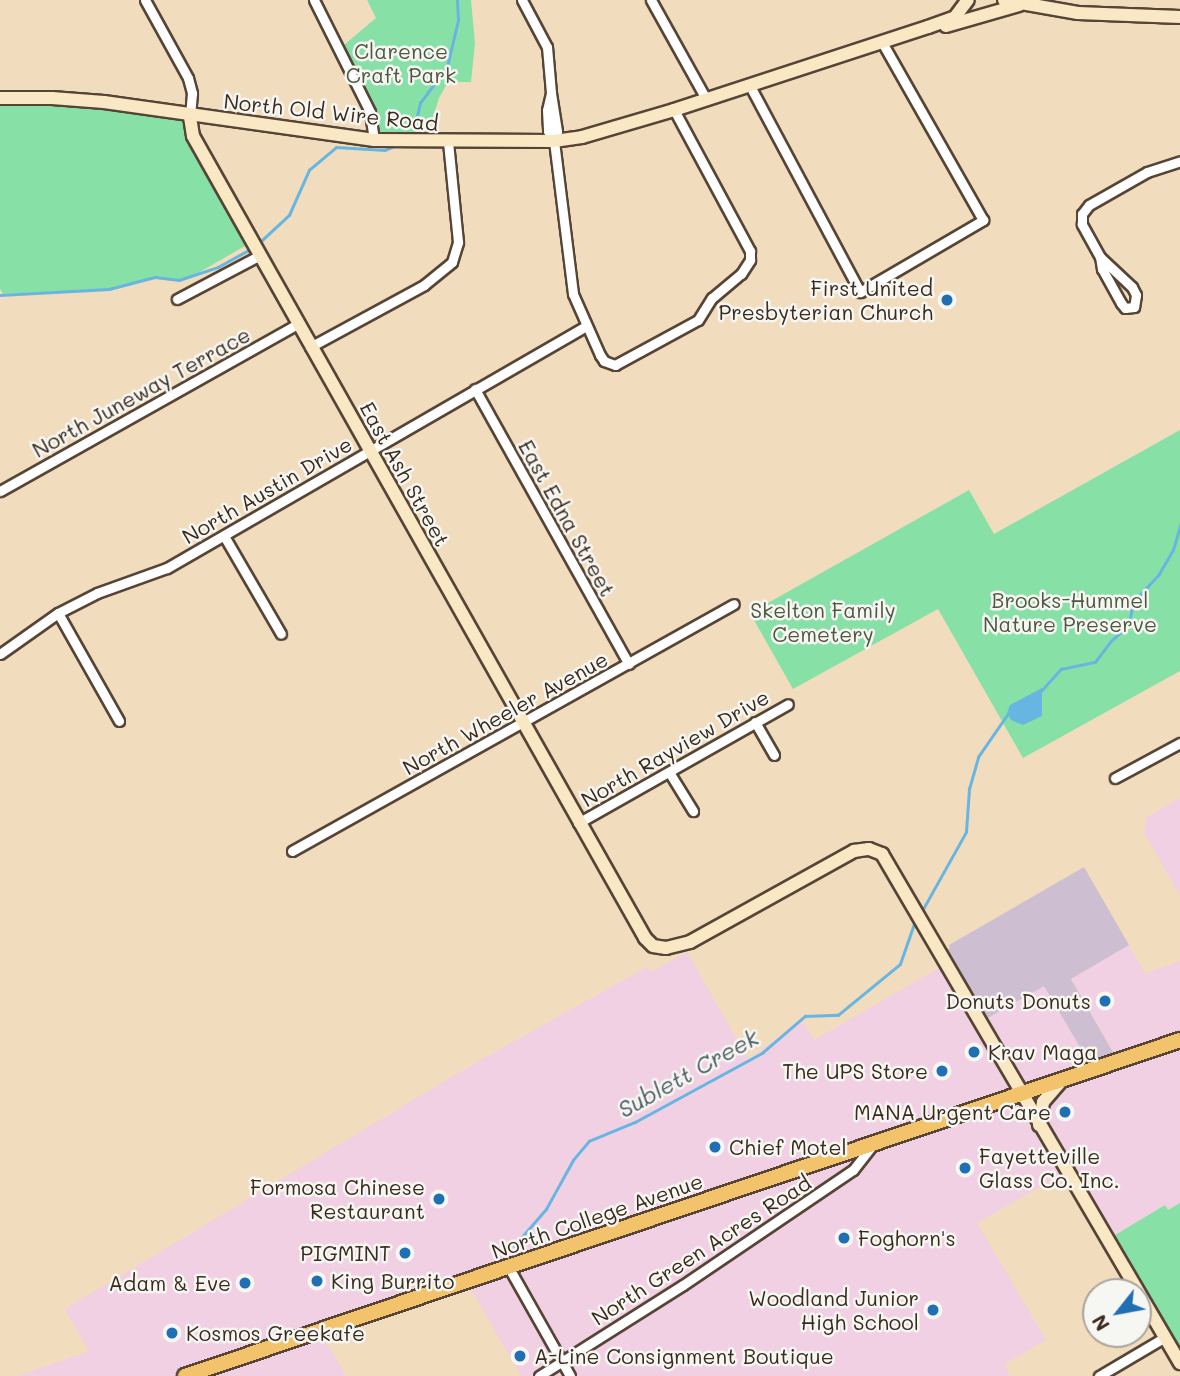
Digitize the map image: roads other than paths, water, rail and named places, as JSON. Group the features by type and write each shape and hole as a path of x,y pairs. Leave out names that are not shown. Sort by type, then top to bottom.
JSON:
{"main road":[{"name":"North College Avenue","path":"185,1376 1180,1040"}],"street":[{"name":"East Ash Street","path":"147,0 188,78 192,93 190,117 193,136 645,938 653,946 666,948 690,942 854,851 869,849 882,854 1020,1094"},
{"path":"314,0 370,112 374,140"},
{"path":"522,0 547,47 551,93 557,120 554,141 571,283 585,327 604,361 610,364 623,362 698,320 712,298 741,274 750,260 750,251 674,110"},
{"path":"651,0 706,99"},
{"name":"North Old Wire Road","path":"0,98 41,97 104,102 190,117 374,140 554,141 582,137 674,110 928,27 955,17 968,0"},
{"path":"1004,0 1020,5 1078,13 1180,17"},
{"path":"928,27 950,26 1020,5"},
{"path":"748,84 860,292 983,220 882,42"},
{"path":"310,347 424,285 446,269 457,253 448,142"},
{"path":"1100,257 1102,269 1121,303 1125,307 1134,307 1136,295 1132,287 1100,257 1082,224 1082,214 1089,205 1147,172 1180,161"},
{"path":"177,299 260,256"},
{"name":"North Juneway Terrace","path":"0,491 298,324"},
{"name":"North Austin Drive","path":"0,654 58,613 97,593 167,568 585,327"},
{"name":"East Edna Street","path":"475,389 629,664"},
{"path":"224,536 281,634"},
{"name":"North Wheeler Avenue","path":"292,851 734,604"},
{"path":"58,613 119,720"},
{"name":"North Rayview Drive","path":"578,823 788,704"},
{"path":"755,722 774,755"},
{"path":"1115,778 1180,743"},
{"path":"669,772 693,811"},
{"path":"1039,1125 1043,1102 1063,1079"},
{"path":"1020,1094 1180,1363"},
{"name":"North Green Acres Road","path":"539,1376 683,1286 849,1173 863,1160 873,1144"},
{"path":"509,1268 570,1376"},
{"path":"1099,1376 1165,1337"}],"water":[{"path":"1042,688 1042,716 1023,725 1011,720 1007,713 1010,705"}],"waterway":[{"path":"414,129 420,103 447,67 458,20 457,0"},
{"path":"260,242 289,215 309,170 336,147 385,150 392,147"},
{"path":"0,295 109,289 155,277 179,280 218,267 250,249"},
{"name":"Sublett Creek","path":"1041,691 1061,669 1095,662 1110,642 1128,625 1134,601 1159,574 1173,550 1180,525"},
{"name":"Sublett Creek","path":"923,909 966,832 969,789 978,757 1007,715"},
{"name":"Sublett Creek","path":"514,1246 546,1209 573,1160 589,1141 635,1122 762,1053 805,1016 838,1015 900,964 915,921"}],"place":[{"name":"First United Presbyterian Church","path":"947,300"},
{"name":"Donuts Donuts","path":"1105,1001"},
{"name":"Krav Maga","path":"974,1052"},
{"name":"The UPS Store","path":"942,1071"},
{"name":"MANA Urgent Care","path":"1065,1112"},
{"name":"Chief Motel","path":"715,1147"},
{"name":"Fayetteville Glass Co. Inc.","path":"965,1168"},
{"name":"Formosa Chinese Restaurant","path":"439,1199"},
{"name":"Foghorn's","path":"844,1238"},
{"name":"PIGMINT","path":"405,1253"},
{"name":"King Burrito","path":"317,1281"},
{"name":"Adam & Eve","path":"245,1283"},
{"name":"Woodland Junior High School","path":"933,1310"},
{"name":"Kosmos Greekafe","path":"172,1333"},
{"name":"A-Line Consignment Boutique","path":"520,1356"}],"park label":[{"name":"Clarence Craft Park","path":"401,63"},
{"name":"Brooks-Hummel Nature Preserve","path":"1070,612"},
{"name":"Skelton Family Cemetery","path":"823,622"}]}
